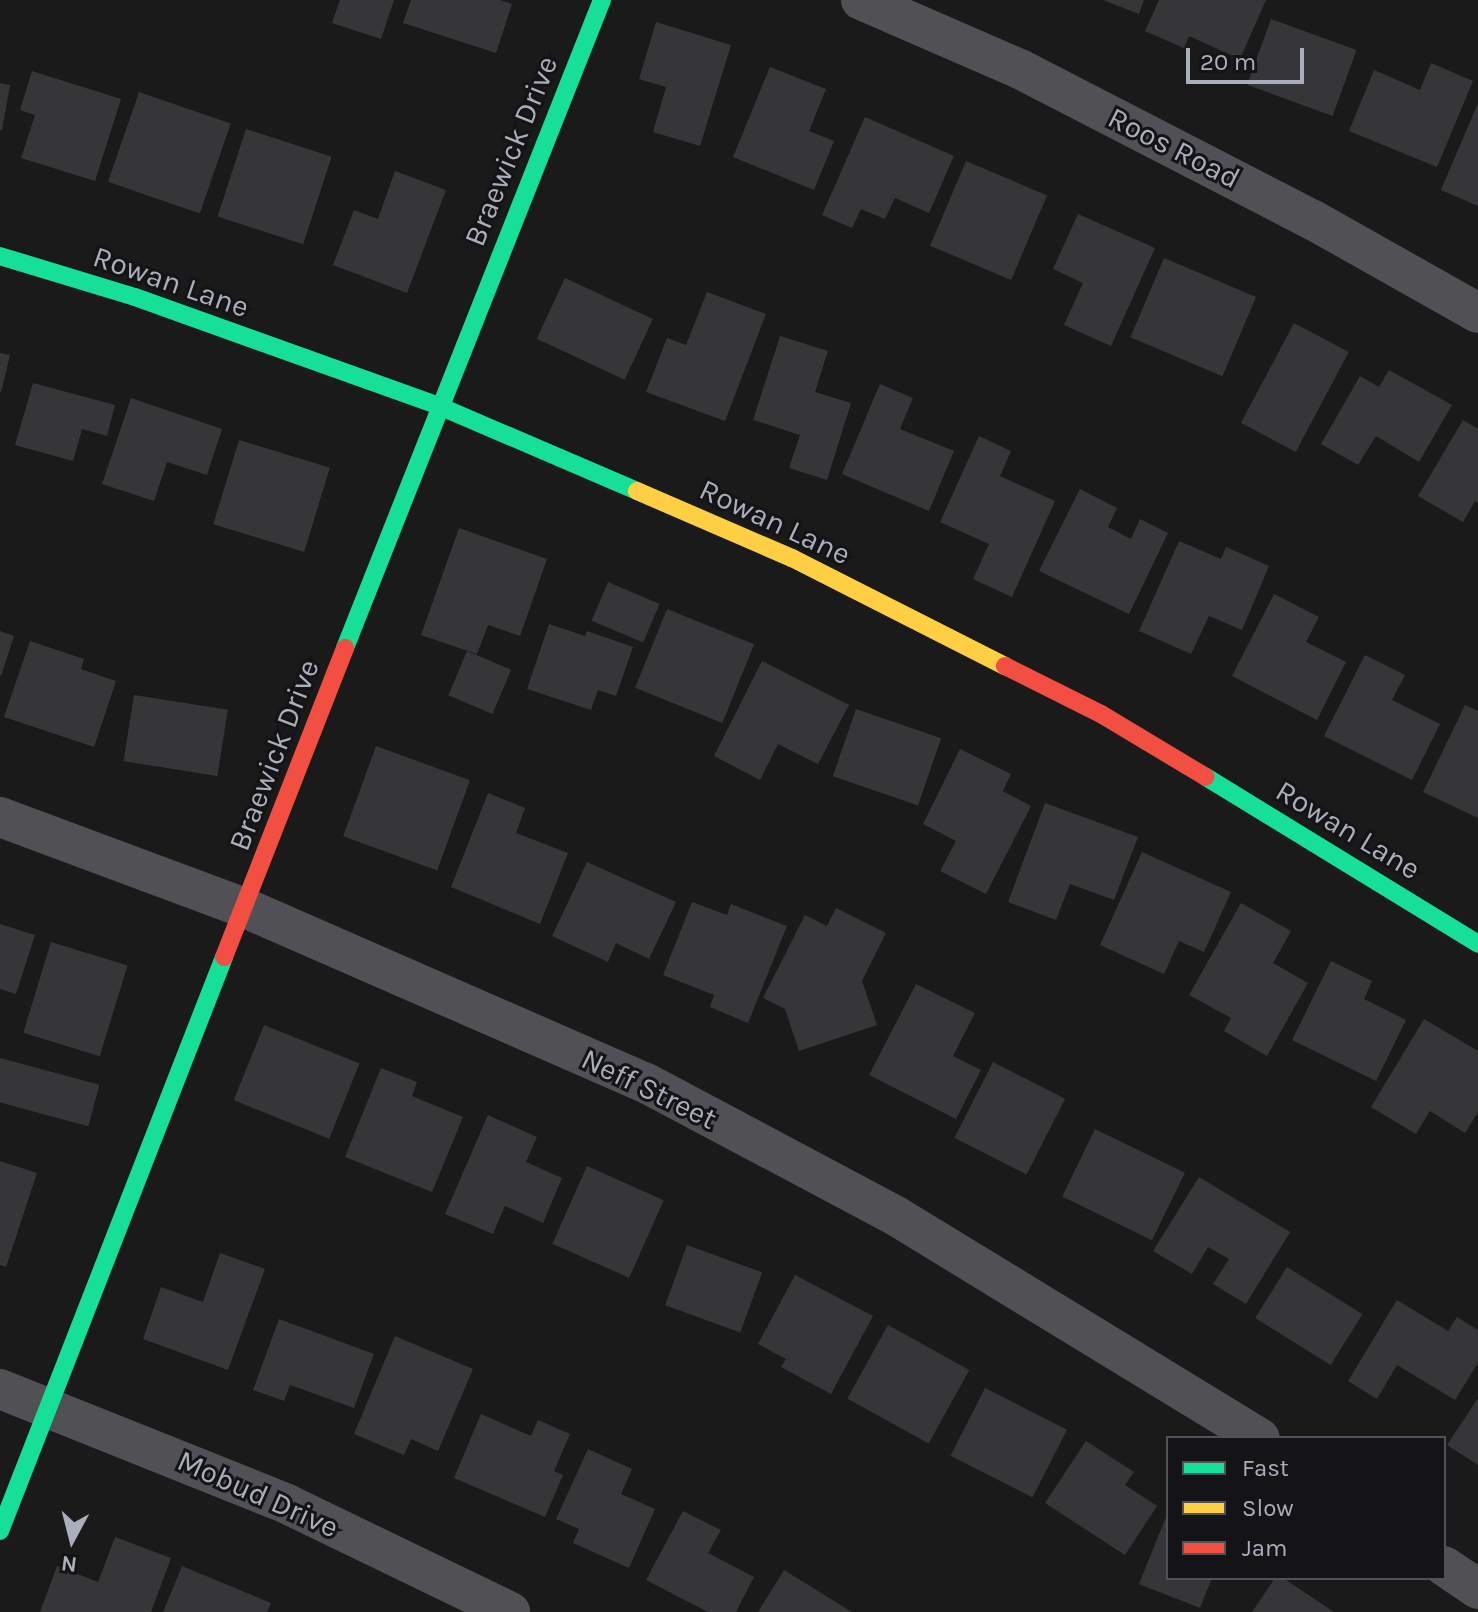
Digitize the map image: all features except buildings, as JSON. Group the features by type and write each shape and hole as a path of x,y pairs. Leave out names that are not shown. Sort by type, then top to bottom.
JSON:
{"street":[{"name":"Braewick Drive","path":"0,1531 439,406 602,0"},
{"name":"Roos Road","path":"861,0 1020,69 1313,220 1478,313"},
{"name":"Rowan Lane","path":"0,256 135,297 439,406 792,558 1101,714 1423,907 1478,944"},
{"name":"Neff Street","path":"0,817 245,908 646,1083 896,1216 1257,1436"},
{"name":"Mobud Drive","path":"0,1389 49,1406 287,1504 510,1612"},
{"path":"1446,1567 1478,1589"}],"traffic: fast":[{"path":"345,648 602,0"},
{"path":"0,256 135,297 439,406 637,491"},
{"path":"1206,777 1478,944"},
{"path":"0,1531 224,957"}],"traffic: slow":[{"path":"637,491 792,558 1005,666"}],"traffic: jam":[{"path":"224,957 345,648"},
{"path":"1005,666 1101,714 1206,777"}]}
